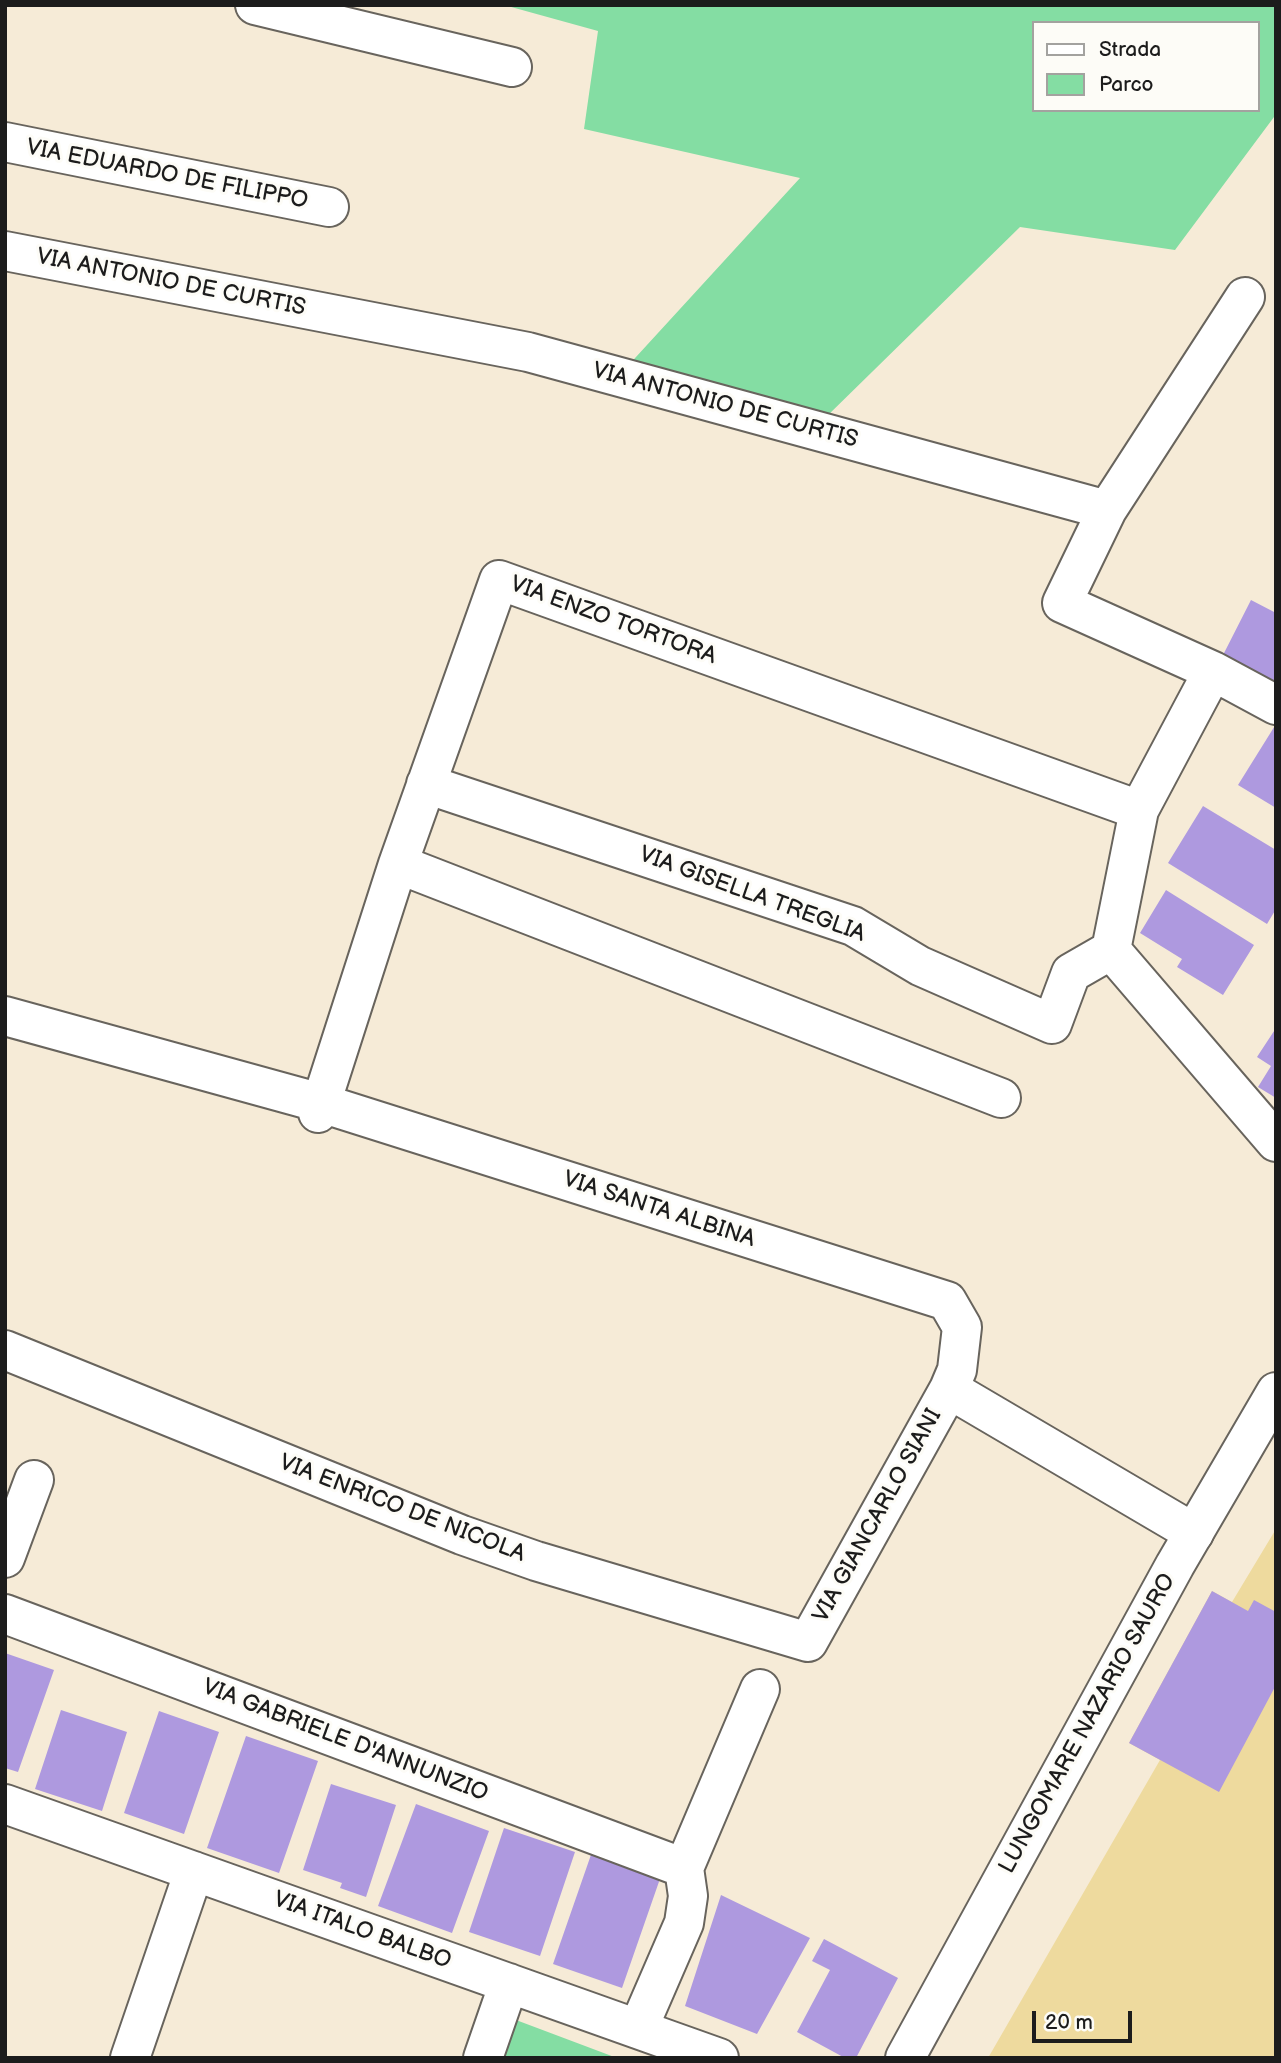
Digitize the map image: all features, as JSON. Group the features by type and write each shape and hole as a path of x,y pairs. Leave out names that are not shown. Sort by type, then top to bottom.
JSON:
{"street":[{"path":"255,5 512,66"},
{"name":"VIA EDUARDO DE FILIPPO","path":"5,142 330,207"},
{"name":"VIA ANTONIO DE CURTIS","path":"5,251 528,352 1107,510"},
{"path":"1245,297 1107,510 1062,603 1213,671 1276,705"},
{"name":"VIA ENZO TORTORA","path":"320,1108 398,863 499,580 1139,810"},
{"path":"1213,671 1139,810 1111,950 1276,1142"},
{"name":"VIA GISELLA TREGLIA","path":"426,784 853,926 920,966 1052,1024 1071,974 1111,950"},
{"path":"398,863 1000,1098"},
{"name":"VIA SANTA ALBINA","path":"5,1016 320,1108 947,1301 962,1327 957,1370 948,1389"},
{"name":"VIA ENRICO DE NICOLA","path":"5,1350 462,1535 536,1561 808,1642"},
{"path":"948,1389 1194,1533"},
{"name":"VIA GIANCARLO SIANI","path":"808,1642 948,1389"},
{"name":"LUNGOMARE NAZARIO SAURO","path":"905,2058 1194,1533 1276,1392"},
{"path":"5,1558 34,1480"},
{"name":"VIA GABRIELE D'ANNUNZIO","path":"5,1614 684,1868"},
{"path":"638,2029 684,1923 688,1896 684,1868 760,1689"},
{"name":"VIA ITALO BALBO","path":"5,1804 719,2058"},
{"path":"130,2058 194,1871"},
{"path":"483,2058 509,1983"}],"green space":[{"path":"504,5 1276,5 1274,117 1175,250 1020,227 823,420 625,369 800,178 584,129 598,31"},
{"path":"516,2020 617,2058 502,2058"}],"sand":[{"path":"1276,1529 1276,2058 988,2058 1160,1760 1129,1743 1212,1591 1232,1602"}],"building":[{"path":"1251,600 1276,613 1276,685 1222,657"},
{"path":"1276,724 1276,808 1238,785"},
{"path":"1203,806 1276,850 1276,909 1267,924 1168,863"},
{"path":"1166,890 1254,945 1223,995 1177,967 1182,959 1140,933"},
{"path":"1276,1028 1276,1098 1258,1087 1271,1066 1257,1057"},
{"path":"1212,1591 1248,1611 1254,1600 1276,1612 1276,1685 1219,1792 1129,1743"},
{"path":"5,1653 54,1670 18,1772 5,1768"},
{"path":"61,1710 127,1732 102,1811 35,1789"},
{"path":"159,1711 219,1732 184,1834 124,1813"},
{"path":"246,1736 318,1761 279,1873 207,1848"},
{"path":"331,1784 396,1805 366,1897 340,1888 342,1883 303,1870"},
{"path":"416,1804 489,1831 452,1933 378,1906"},
{"path":"504,1828 575,1852 540,1956 469,1932"},
{"path":"593,1849 662,1873 622,1988 553,1964"},
{"path":"721,1895 810,1938 757,2034 685,2006"},
{"path":"824,1939 898,1978 856,2058 845,2058 797,2032 830,1970 812,1961"}]}
